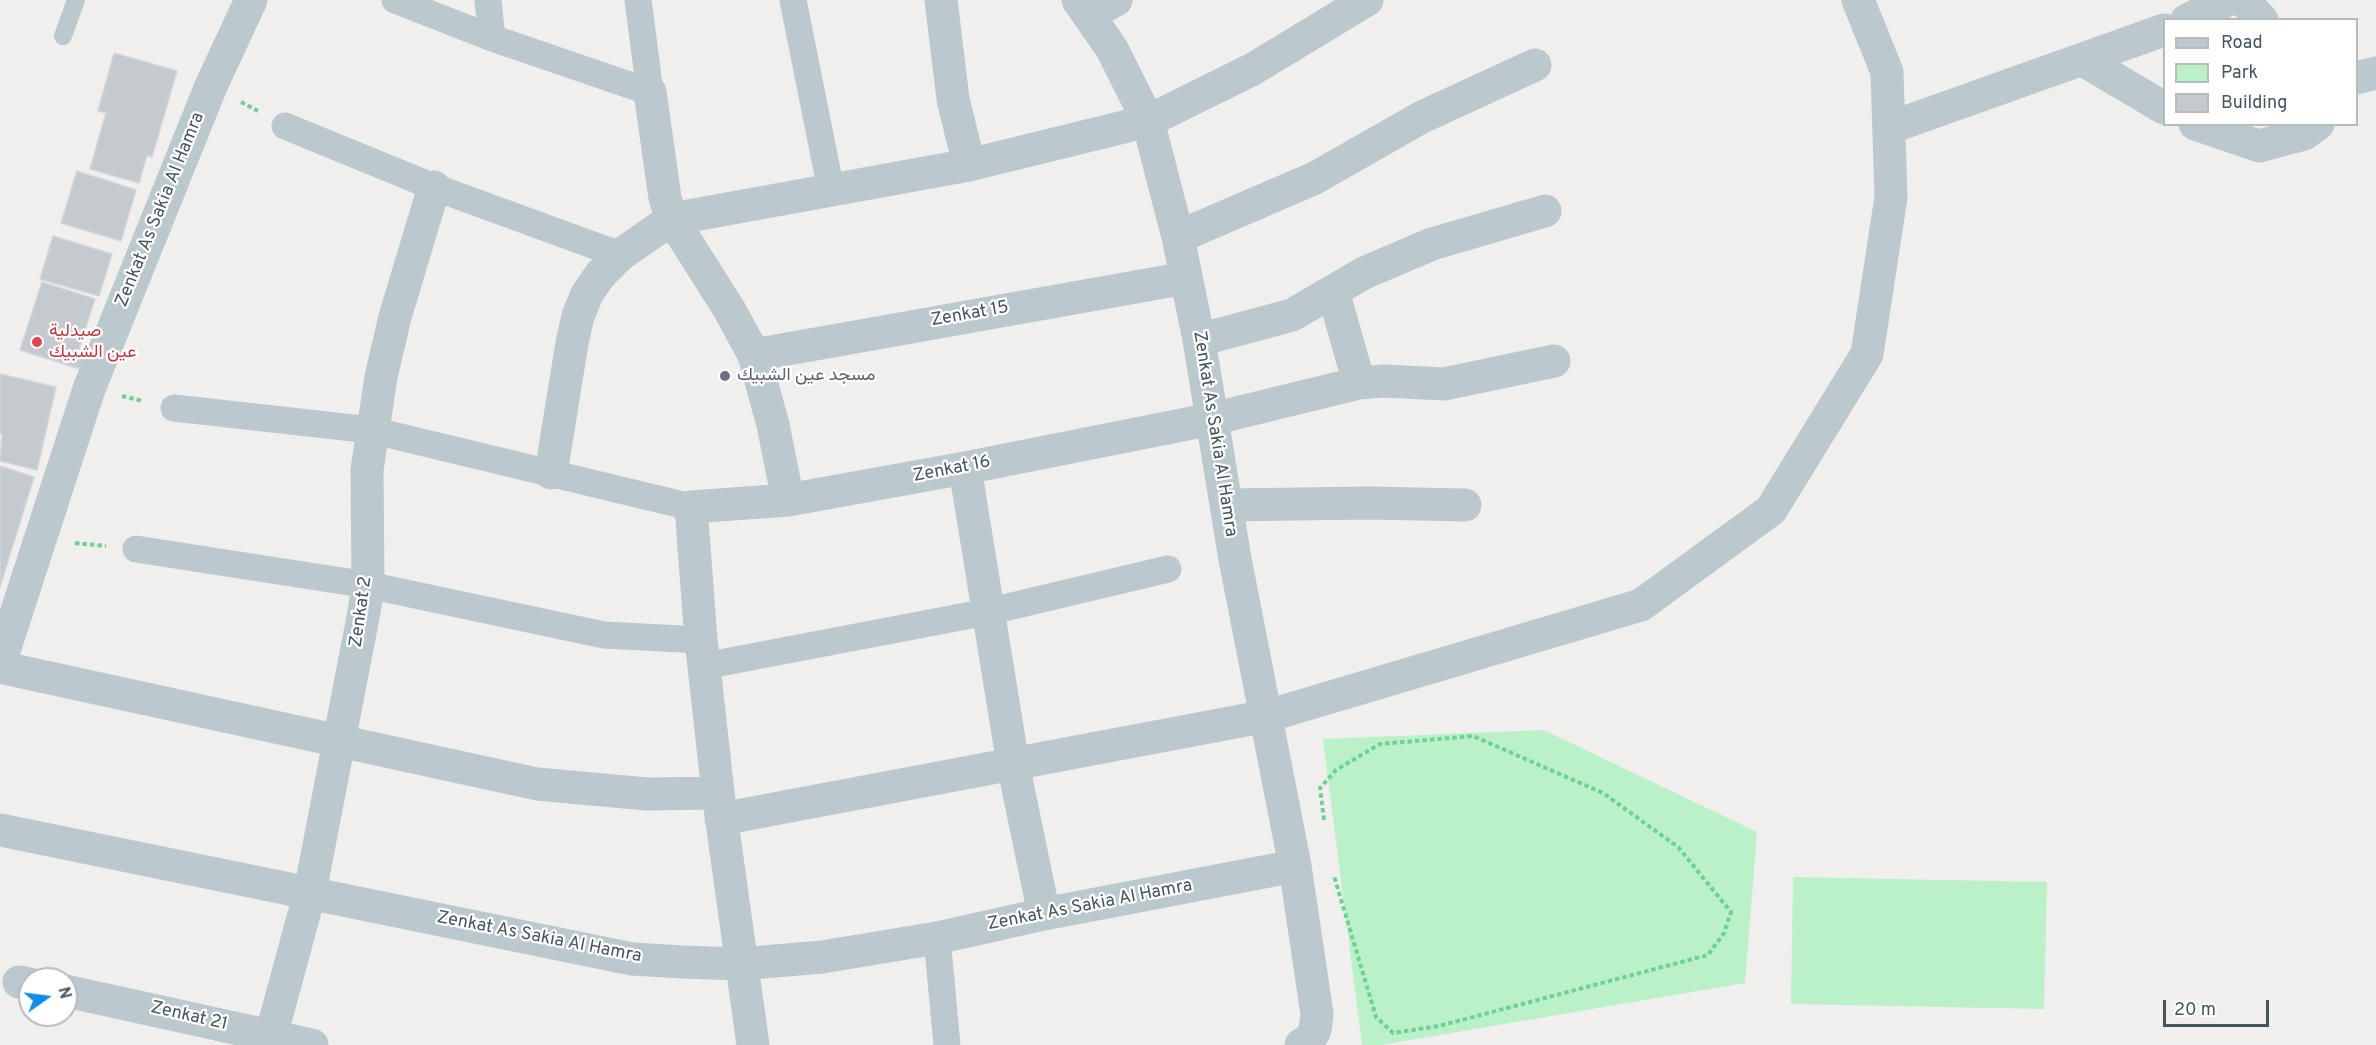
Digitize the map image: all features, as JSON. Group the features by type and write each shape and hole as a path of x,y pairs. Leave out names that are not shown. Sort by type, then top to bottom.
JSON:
{"street":[{"name":"Zenkat As Sakia Al Hamra","path":"0,665 38,539 89,389 211,86 251,0"},
{"path":"395,0 492,38 650,92"},
{"path":"488,0 492,38"},
{"path":"638,0 664,198 684,243 729,309 754,355 773,425 788,500"},
{"path":"793,0 831,190"},
{"path":"941,0 951,88 969,165"},
{"path":"551,473 578,316 587,294 600,275 620,255 672,219 969,165 1148,121 1253,69 1367,0"},
{"path":"0,665 341,742 565,789 647,794 719,806 1013,764 1267,716 1641,605 1771,510 1868,354 1891,197 1887,72 1858,0"},
{"path":"2191,18 2228,0"},
{"path":"2243,0 2260,18"},
{"name":"Zenkat As Sakia Al Hamra","path":"0,830 632,959 740,964 822,957 938,938 1044,914 1295,866 1226,505 1199,340 1178,237 1148,121 1113,49 1095,5"},
{"path":"1889,128 2163,30"},
{"path":"2083,60 2163,107"},
{"path":"1178,237 1315,178 1422,117 1535,65"},
{"path":"285,126 434,187 620,255"},
{"path":"2201,126 2259,146 2304,134 2315,126"},
{"name":"Zenkat 2","path":"271,1036 310,892 341,742 368,585 367,470 371,430 395,317 434,187"},
{"path":"1199,340 1292,315 1364,273 1432,244 1545,211"},
{"name":"Zenkat 15","path":"754,355 1185,278"},
{"path":"1333,291 1359,383"},
{"name":"Zenkat 16","path":"691,507 788,500 965,468 1212,419 1359,383 1384,381 1444,384 1554,361"},
{"path":"174,408 371,430 691,507 719,806 753,1045"},
{"path":"965,468 1013,764 1044,914"},
{"path":"1226,505 1369,503 1465,505"},
{"path":"136,549 368,585 598,634 703,653 987,612 1168,569"},
{"path":"1295,866 1317,1014 1315,1030 1310,1040 1301,1045"},
{"path":"938,938 947,1045"},
{"name":"Zenkat 21","path":"78,994 312,1045"}],"lane":[{"path":"63,36 76,0"}],"path":[{"path":"211,86 285,126"},
{"path":"89,389 174,408"},
{"path":"38,539 136,549"},
{"path":"1295,866 1329,857 1376,1017 1393,1033 1439,1026 1708,955 1724,933 1731,912 1678,847 1603,793 1473,736 1380,744 1336,770 1320,788 1325,823"}],"green space":[{"path":"1544,730 1757,832 1745,983 1381,1045 1362,1045 1323,739"},
{"path":"1793,877 2047,882 2044,1009 1791,1004"}],"building":[{"path":"114,53 177,71 152,157 147,155 139,183 90,169 106,113 98,111"},
{"path":"77,171 136,190 121,241 61,223"},
{"path":"53,236 112,254 99,296 40,279"},
{"path":"42,282 95,299 78,352 91,356 86,371 20,350"},
{"path":"0,374 56,387 37,470 0,461 2,434 0,433"},
{"path":"0,466 34,477 0,587"}],"place":[{"name":"صيدلية عين الشبيك","path":"37,342"},
{"name":"مسجد عين الشبيك","path":"725,376"}]}
